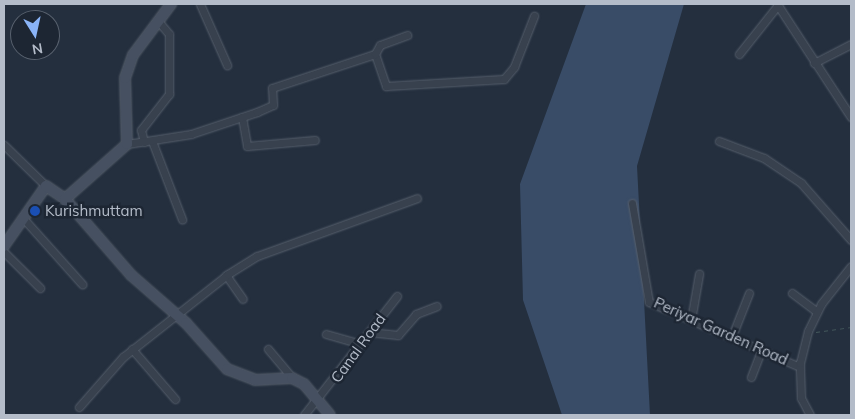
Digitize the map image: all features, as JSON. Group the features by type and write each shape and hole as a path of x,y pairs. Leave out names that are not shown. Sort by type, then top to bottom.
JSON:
{"street":[{"path":"128,144 125,78 133,55 171,4"},
{"path":"200,4 227,65"},
{"path":"739,54 777,4 851,117"},
{"path":"375,54 386,86 504,79 514,67 534,16"},
{"path":"158,21 169,34 169,94 140,130 148,142 182,219"},
{"path":"65,200 128,144 191,134 273,105 272,88 375,54 380,45 407,35"},
{"path":"814,63 851,44"},
{"path":"242,117 247,146 315,140"},
{"path":"719,141 764,158 800,183 851,240"},
{"path":"4,145 46,186 65,200 131,275 177,315 238,375 254,380 292,378"},
{"path":"4,246 46,186"},
{"path":"79,407 132,349 226,276 257,256 417,198"},
{"name":"Periyar Garden Road","path":"632,203 649,302 762,348 800,367"},
{"path":"23,218 82,284"},
{"path":"4,252 40,288"},
{"path":"810,415 801,398 800,367 808,331 817,312 851,266"},
{"path":"692,320 699,274"},
{"path":"226,276 243,299"},
{"path":"732,336 749,293"},
{"path":"792,293 817,312"},
{"name":"Canal Road","path":"304,415 397,296"},
{"path":"368,332 398,335 416,314 437,306"},
{"path":"326,334 360,344"},
{"path":"751,377 762,348"},
{"path":"132,349 175,399"},
{"path":"268,349 292,378 318,399 330,415"}],"path":[{"path":"808,331 826,333 851,327"}],"water":[{"path":"586,4 684,4 637,166 650,415 562,415 523,300 520,184"}],"place":[{"name":"Kurishmuttam","path":"35,211"}]}
